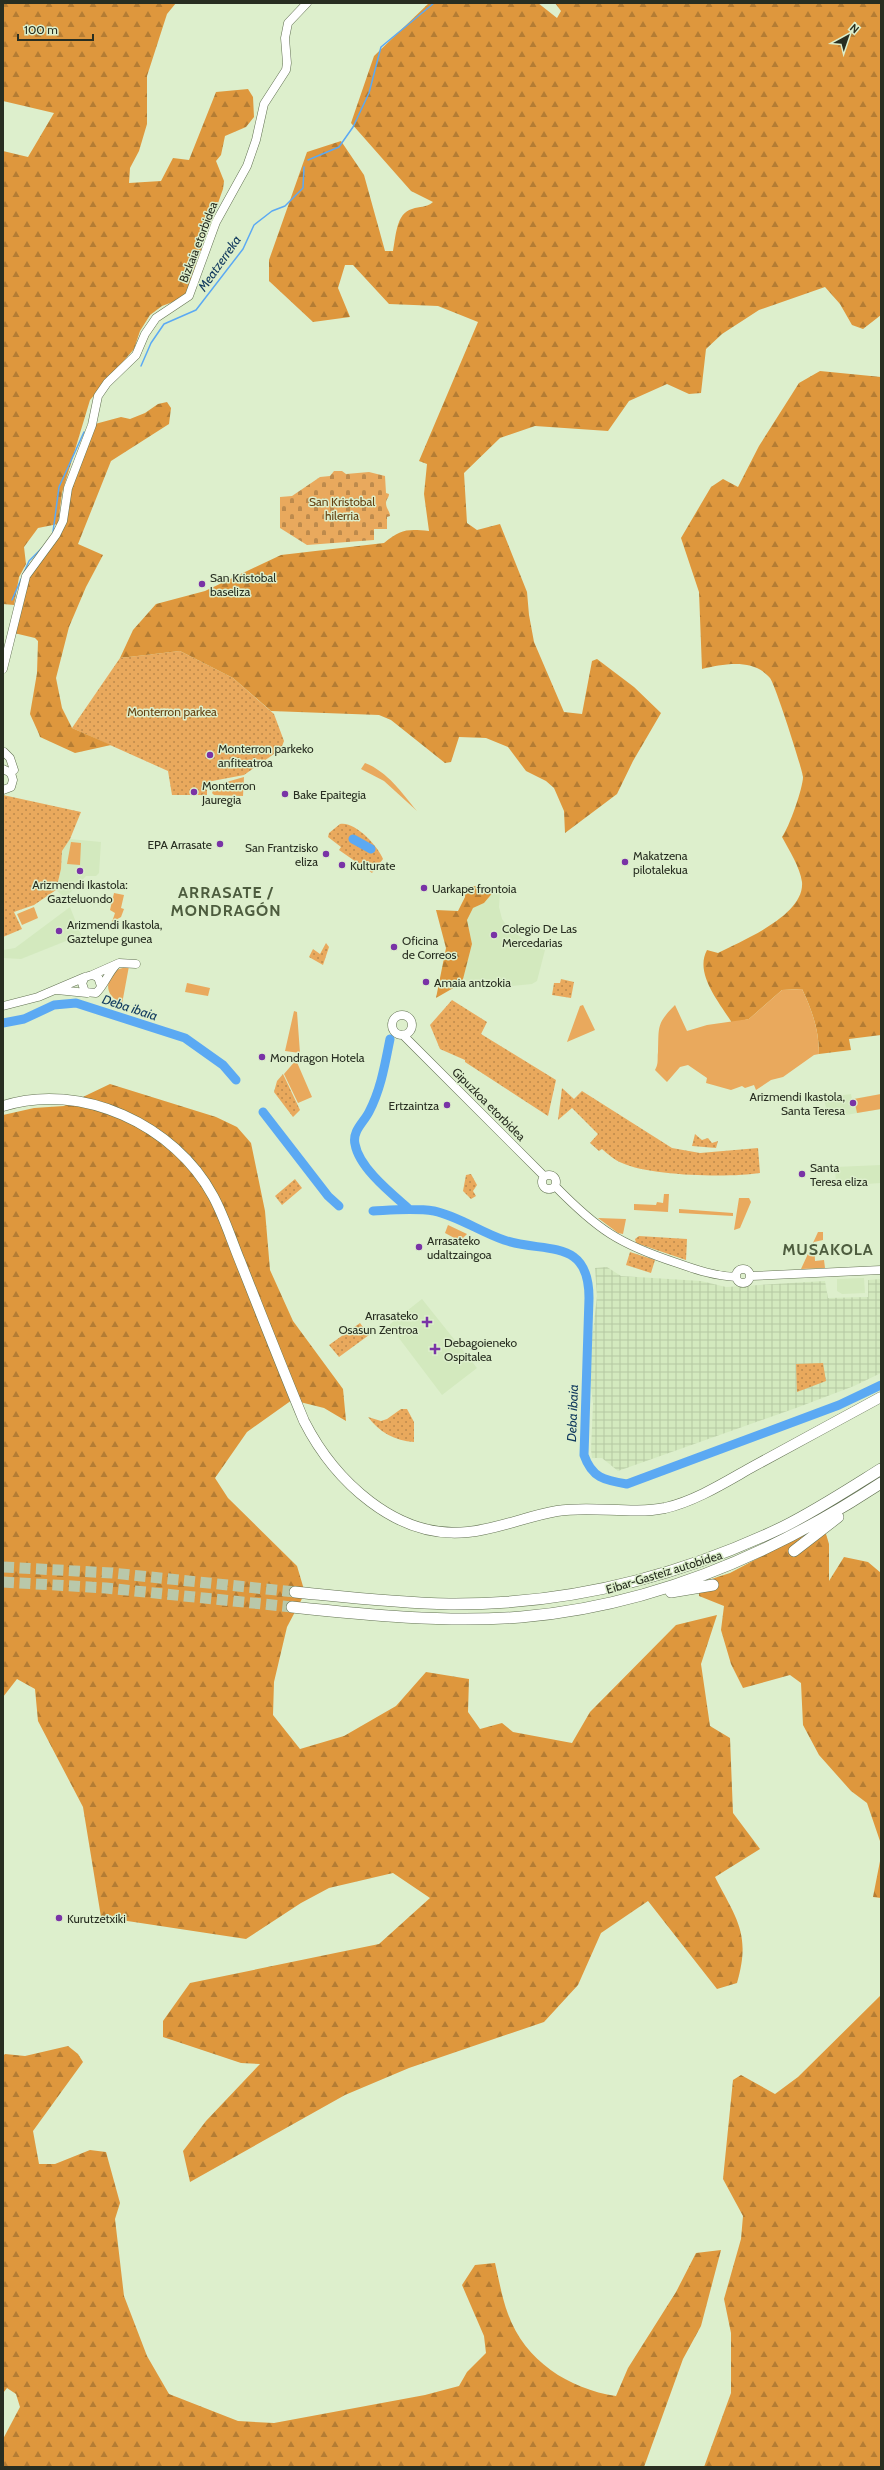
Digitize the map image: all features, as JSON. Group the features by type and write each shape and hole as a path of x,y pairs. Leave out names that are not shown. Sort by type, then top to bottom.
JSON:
{"highway":[{"name":"Eibar-Gasteiz autobidea","path":"295,1592 449,1604 502,1602 561,1597 611,1588 679,1569 729,1551 783,1526 881,1469"},
{"name":"Eibar-Gasteiz autobidea","path":"292,1607 414,1618 520,1617 588,1608 645,1594 738,1562 792,1537 881,1483"},
{"path":"794,1551 859,1497"},
{"path":"645,1594 653,1595 713,1586"}],"main road":[{"path":"3,1106 43,1099 77,1101 96,1106 132,1119 149,1128 185,1159 213,1195 294,1397 313,1439 347,1482 380,1508 400,1518 434,1530 461,1532 479,1531 559,1510 656,1509 689,1500 881,1398"}],"street":[{"name":"Bizkaia etorbidea","path":"3,669 26,576 56,535 62,521 68,488 92,425 98,396 107,383 136,355 145,334 156,318 189,296 216,222 247,166 256,140 264,104 286,70 287,63 284,38 288,23 307,3"},
{"path":"3,752 14,766 14,770 6,771"},
{"path":"3,790 12,785 13,778 6,771"},
{"path":"3,1006 22,1003 124,962 136,964"},
{"path":"56,990 96,993 116,965"},
{"path":"88,976 98,977 101,986"},
{"path":"87,993 82,986 88,976"},
{"name":"Gipuzkoa etorbidea","path":"406,1033 417,1048 544,1176 541,1182 545,1188 552,1189 555,1186 592,1221 626,1244 699,1271 722,1276 736,1277 738,1281 744,1283 748,1282 750,1276 881,1270"}],"shaded area":[{"name":"Arizmendi Ikastola: Gazteluondo","path":"70,839 101,842 99,873 96,876 86,876 65,898 56,890 61,869 62,851"},
{"name":"Colegio De Las Mercedarias","path":"495,890 500,893 499,907 502,919 509,929 535,947 545,950 537,981 532,984 483,986 471,984 463,978 472,944 467,920 473,908 484,903"},
{"name":"Arizmendi Ikastola, Gaztelupe gunea","path":"70,907 81,935 21,959 3,958 3,950 15,948"},
{"name":"Arizmendi Ikastola, Santa Teresa","path":"851,1094 852,1099 881,1094 881,1109 828,1118 824,1098"},
{"path":"881,1165 881,1183 836,1186 835,1167"},
{"path":"607,1267 621,1276 701,1281 726,1287 825,1281 828,1298 868,1297 868,1280 881,1279 881,1373 854,1386 796,1408 618,1471 602,1458 592,1458 591,1450 593,1403 589,1370 590,1339 593,1331 597,1296 595,1268"},
{"path":"864,1278 865,1293 842,1294 837,1291 837,1279"},
{"name":"Debagoieneko Ospitalea","path":"422,1299 477,1368 442,1395 389,1325"}],"green space":[{"path":"3,3 176,3 167,14 147,76 147,124 139,151 130,168 129,183 161,181 173,158 189,160 216,92 248,89 253,97 254,117 246,127 225,136 221,155 216,161 224,181 223,189 186,293 178,300 162,306 150,315 140,331 134,349 90,400 62,493 58,524 38,528 24,547 26,564 19,577 14,605 3,604 3,151 28,157 54,113 3,101"},
{"path":"429,3 538,3 557,18 561,11 555,3 881,3 881,315 863,329 852,325 840,304 825,287 759,310 722,334 706,349 701,393 689,394 667,384 629,401 608,431 535,426 500,438 464,473 467,523 477,530 500,524 527,592 529,615 534,642 564,712 582,714 592,661 597,659 634,687 661,713 633,761 617,794 565,833 564,811 554,788 546,781 526,771 508,747 486,738 459,737 451,762 445,763 391,720 379,715 271,711 233,678 180,651 120,658 133,630 156,604 205,591 281,555 384,543 395,535 405,531 429,531 424,494 427,464 419,461 478,322 438,306 389,304 353,265 345,265 338,288 350,317 313,322 269,281 269,260 307,152 341,141 364,175 385,251 393,251 396,233 403,215 407,211 433,202 411,191 351,123 374,56"},
{"path":"820,371 881,377 881,1035 849,1039 851,1050 819,1054 818,1037 814,1020 802,989 782,990 749,1019 732,1023 715,997 706,978 704,959 707,950 718,953 757,934 784,916 794,905 800,894 802,882 801,876 782,837 795,808 801,790 803,777 788,726 770,678 755,667 747,665 729,664 702,669 699,592 681,538 711,487 723,479 738,487 759,446 799,383"},
{"path":"167,402 171,408 169,424 111,461 78,544 103,555 86,587 69,627 56,678 62,708 72,728 111,745 75,753 40,737 30,714 37,673 38,641 35,638 14,633 32,570 54,540 70,490 95,424 121,417 130,419 145,413 158,404"},
{"name":"San Kristobal hilerria","path":"334,471 342,471 346,474 369,472 385,476 386,493 389,494 386,505 390,516 387,517 387,529 374,529 374,540 307,545 280,528 280,497 292,496 320,477 330,476"},
{"name":"Monterron parkea","path":"180,651 233,678 274,714 284,741 281,749 244,775 207,782 207,795 172,795 168,771 72,728 120,658"},
{"path":"365,763 387,777 417,811 384,781 361,769"},
{"path":"244,777 243,796 214,795 212,793 216,785"},
{"path":"3,795 81,812 70,839 62,851 61,869 56,890 34,905 14,912 22,929 3,937"},
{"path":"340,824 346,824 359,830 371,841 380,854 383,859 372,873 339,850 341,847 328,837 329,833"},
{"path":"71,842 81,843 80,865 67,864"},
{"path":"477,886 495,890 484,903 473,908 467,920 472,944 462,983 436,998 446,948 436,910 458,911 465,897 466,887"},
{"path":"114,893 124,895 121,908 124,909 121,917 112,922 115,913 110,910"},
{"path":"34,907 38,918 22,925 17,914"},
{"path":"326,943 329,947 323,965 309,957 313,949 320,954"},
{"path":"129,966 122,1004 110,994 108,986 110,976 113,971"},
{"path":"561,979 574,982 571,998 552,995 554,983 560,983"},
{"path":"187,983 210,988 208,996 185,992"},
{"path":"802,989 814,1020 818,1037 819,1054 814,1055 783,1077 771,1080 756,1090 754,1085 745,1088 742,1086 731,1090 706,1083 707,1078 688,1065 680,1067 667,1082 655,1070 660,1026 664,1017 675,1005 687,1031 707,1025 749,1019 782,990"},
{"path":"452,1000 487,1022 481,1034 556,1080 548,1116 465,1062 465,1060 440,1049 430,1025"},
{"path":"583,1005 595,1030 567,1042 580,1006"},
{"path":"294,1011 297,1012 300,1053 285,1051"},
{"path":"296,1060 312,1097 298,1103 284,1074"},
{"path":"283,1074 300,1110 293,1117 274,1092 277,1081"},
{"path":"110,1084 216,1117 237,1127 251,1143 265,1211 270,1270 293,1321 343,1389 346,1421 324,1408 292,1400 247,1432 215,1478 228,1498 297,1566 305,1593 287,1627 274,1682 273,1715 300,1749 344,1736 396,1706 426,1672 469,1679 468,1712 480,1729 502,1723 513,1732 572,1743 590,1712 676,1625 717,1615 701,1664 710,1726 730,1738 733,1813 760,1849 715,1877 740,1928 743,1952 737,1983 717,1989 648,1901 601,1933 578,1985 544,2022 409,2068 345,2095 190,2182 183,2151 206,2121 260,2064 241,2063 163,2037 163,2021 190,1983 379,1944 430,1898 393,1873 329,1888 301,1903 246,1939 101,1917 83,1807 38,1721 35,1689 17,1679 3,1697 3,1115 34,1108 64,1106"},
{"path":"562,1088 574,1099 582,1091 672,1148 700,1153 758,1148 760,1173 746,1175 690,1175 651,1171 622,1163 614,1159 602,1149 599,1151 590,1143 598,1134 572,1108 558,1120"},
{"path":"881,1094 881,1109 857,1113 854,1099"},
{"path":"695,1134 702,1140 708,1138 712,1143 718,1141 716,1148 692,1146"},
{"path":"471,1174 477,1185 473,1191 476,1196 471,1199 463,1191 466,1175"},
{"path":"295,1179 302,1188 282,1205 275,1196"},
{"path":"664,1194 669,1194 668,1212 634,1210 634,1204 656,1205 657,1202 663,1203"},
{"path":"739,1198 749,1198 751,1202 740,1228 734,1230"},
{"path":"679,1209 733,1213 733,1216 679,1213"},
{"path":"598,1218 626,1219 623,1234 618,1233"},
{"path":"448,1225 467,1234 460,1241 445,1233"},
{"path":"818,1232 823,1232 823,1240 814,1242 815,1261 824,1260 825,1268 801,1269"},
{"path":"639,1236 687,1239 686,1260 636,1243 635,1239"},
{"path":"630,1252 655,1260 651,1273 626,1265"},
{"path":"360,1323 369,1335 339,1357 329,1345"},
{"path":"823,1363 826,1381 797,1392 796,1364"},
{"path":"401,1409 407,1409 414,1422 414,1442 400,1440 388,1435 377,1427 368,1417 381,1421 387,1419"},
{"path":"823,1524 829,1544 829,1581 844,1557 868,1562 881,1573 881,1844 867,1803 851,1791 819,1755 803,1725 801,1683 790,1675 743,1688 731,1664 721,1630 724,1606 699,1596 699,1583 730,1573"},
{"path":"881,1856 881,1898 873,1897"},
{"path":"881,1995 881,2467 704,2467 731,2393 731,2333 724,2299 741,2239 743,2216 723,2179 733,2080 741,2075 775,2094 798,2077"},
{"path":"68,2046 78,2054 83,2062 33,2131 39,2164 55,2164 90,2150 106,2152 120,2203 115,2219 124,2296 147,2356 169,2394 238,2421 274,2423 425,2395 459,2386 467,2372 486,2353 484,2336 462,2285 475,2265 495,2263 508,2314 525,2346 537,2359 566,2379 582,2387 616,2396 628,2368 676,2292 696,2253 721,2250 701,2326 683,2359 644,2467 3,2467 3,2439 20,2407 16,2394 7,2388 3,2393 3,2056 5,2054 25,2056"}],"waterway":[{"name":"Meatzerreka","path":"308,160 339,147 353,127 369,93 381,47 434,3"},
{"name":"Meatzerreka","path":"141,366 151,343 164,324 196,310 243,249 254,225 272,211 285,206 303,188 304,167"},
{"name":"Meatzerreka","path":"53,532 59,487 84,432"},
{"name":"Meatzerreka","path":"12,600 29,561 43,547"},
{"path":"353,839 371,849"},
{"name":"Deba ibaia","path":"3,1023 24,1019 54,1005 76,1003 185,1038 223,1065 236,1080"},
{"path":"390,1039 377,1094 369,1112 355,1135 355,1144 358,1153 369,1171 385,1188 409,1209"},
{"name":"Deba ibaia","path":"263,1112 328,1196 339,1206"},
{"name":"Deba ibaia","path":"373,1211 411,1209 443,1213 504,1240 562,1251 573,1256 581,1265 587,1278 589,1298 584,1455 591,1469 600,1477 605,1479 627,1484 839,1405 881,1385"}],"tunnel":[{"path":"3,1567 112,1573 295,1592"},
{"path":"3,1582 106,1588 292,1607"}],"place":[{"name":"San Kristobal baseliza","path":"202,584"},
{"name":"Monterron parkeko anfiteatroa","path":"210,755"},
{"name":"Monterron Jauregia","path":"194,792"},
{"name":"Bake Epaitegia","path":"285,794"},
{"name":"EPA Arrasate","path":"220,844"},
{"name":"San Frantzisko eliza","path":"326,854"},
{"name":"Makatzena pilotalekua","path":"625,862"},
{"name":"Kulturate","path":"342,865"},
{"name":"Arizmendi Ikastola: Gazteluondo","path":"80,871"},
{"name":"Uarkape frontoia","path":"424,888"},
{"name":"Arizmendi Ikastola, Gaztelupe gunea","path":"59,931"},
{"name":"Colegio De Las Mercedarias","path":"494,935"},
{"name":"Oficina de Correos","path":"394,947"},
{"name":"Amaia antzokia","path":"426,982"},
{"name":"Mondragon Hotela","path":"262,1057"},
{"name":"Arizmendi Ikastola, Santa Teresa","path":"853,1103"},
{"name":"Ertzaintza","path":"447,1105"},
{"name":"Santa Teresa eliza","path":"802,1174"},
{"name":"Arrasateko udaltzaingoa","path":"419,1247"},
{"name":"Arrasateko Osasun Zentroa","path":"427,1322"},
{"name":"Debagoieneko Ospitalea","path":"435,1349"},
{"name":"Kurutzetxiki","path":"59,1918"}],"district":[{"name":"ARRASATE / MONDRAGÓN","path":"226,901"},
{"name":"MUSAKOLA","path":"828,1249"}]}
